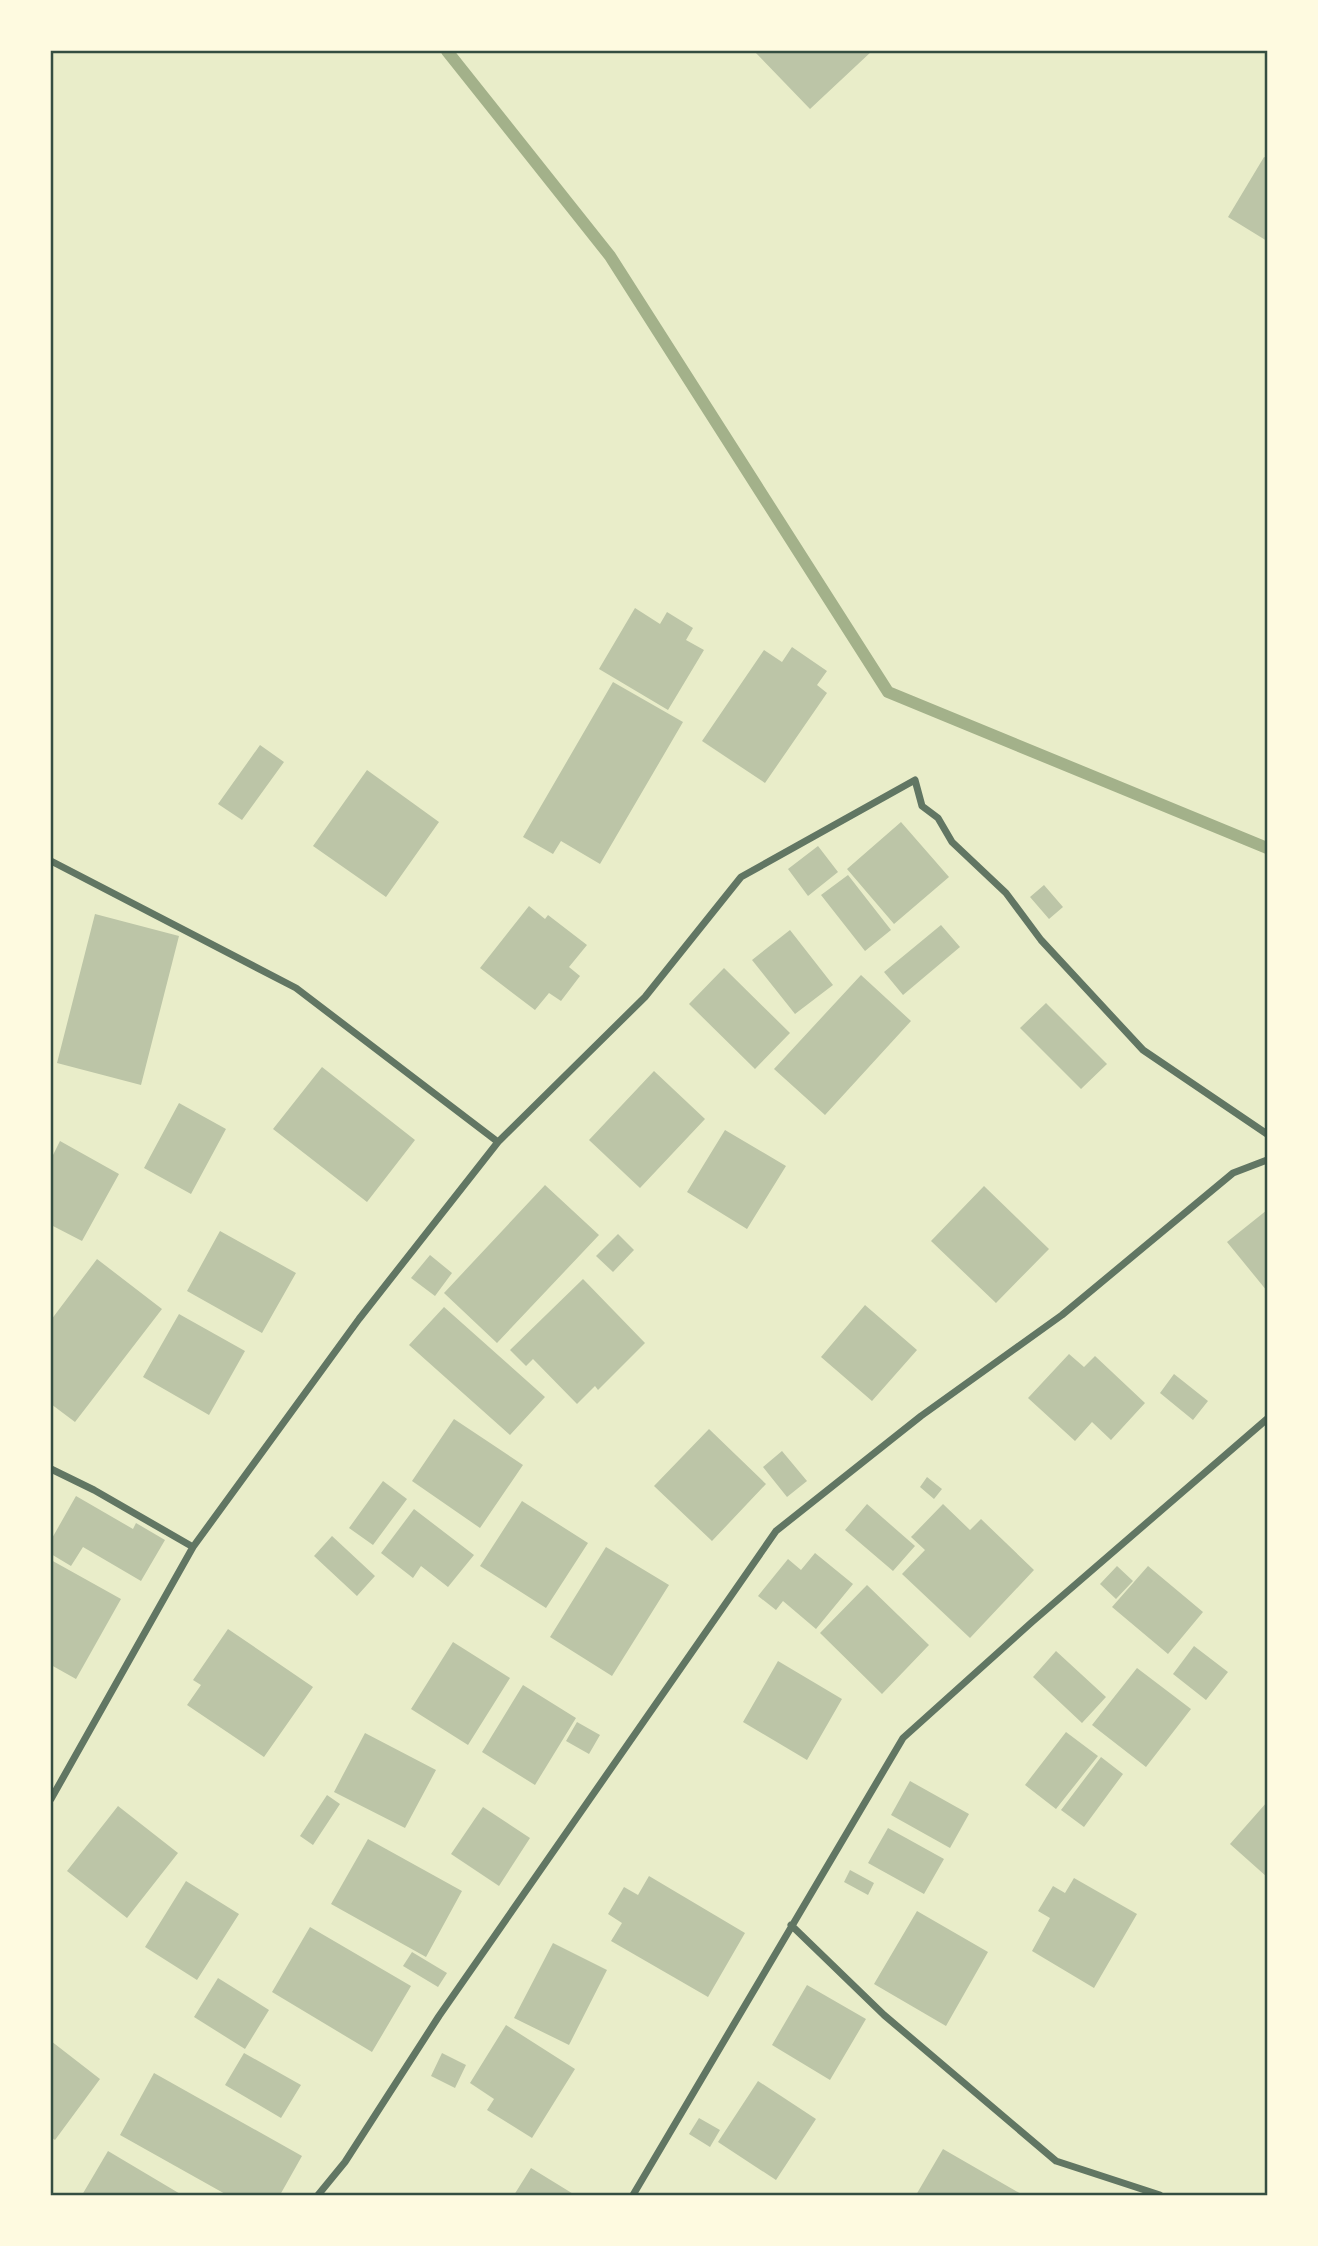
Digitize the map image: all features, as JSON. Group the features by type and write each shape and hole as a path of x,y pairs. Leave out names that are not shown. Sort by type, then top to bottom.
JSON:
{"street":[{"path":"51,1799 193,1547 359,1319 498,1142 645,997 741,877 915,780 922,806 938,818 952,842 1006,893 1041,940 1143,1050 1267,1134"},
{"path":"51,861 296,988 498,1142"},
{"path":"318,2195 345,2162 439,2016 776,1531 920,1416 1062,1315 1233,1173 1267,1160"},
{"path":"632,2195 903,1738 1032,1622 1267,1419"},
{"path":"51,1469 94,1490 193,1547"},
{"path":"790,1925 884,2015 1056,2161 1160,2195"}],"building":[{"path":"754,51 872,51 810,109"},
{"path":"1264,157 1267,158 1267,241 1228,217"},
{"path":"635,608 660,624 667,612 693,628 686,640 704,650 668,710 599,669"},
{"path":"792,647 827,671 817,685 827,693 765,783 702,741 764,650 782,662"},
{"path":"613,682 683,722 600,864 561,841 553,854 523,837"},
{"path":"260,745 284,762 242,820 218,804"},
{"path":"367,770 439,822 386,897 313,846"},
{"path":"901,822 949,877 894,924 847,869"},
{"path":"818,846 838,872 808,896 788,869"},
{"path":"848,875 891,930 865,951 821,895"},
{"path":"1044,885 1063,907 1049,919 1030,897"},
{"path":"529,906 545,919 548,915 587,945 569,967 580,976 561,1001 549,993 535,1010 480,968"},
{"path":"95,914 179,936 141,1085 57,1063"},
{"path":"941,925 960,947 903,995 884,972"},
{"path":"790,930 833,985 795,1014 752,960"},
{"path":"724,968 790,1033 755,1069 689,1004"},
{"path":"861,975 911,1021 825,1115 774,1069"},
{"path":"1046,1003 1107,1064 1081,1089 1020,1028"},
{"path":"322,1067 415,1140 367,1202 273,1129"},
{"path":"654,1071 705,1119 640,1188 589,1140"},
{"path":"179,1103 226,1129 191,1194 144,1168"},
{"path":"725,1130 786,1166 747,1229 687,1192"},
{"path":"60,1141 119,1174 82,1241 51,1225 51,1159"},
{"path":"545,1185 599,1235 497,1343 444,1293"},
{"path":"984,1186 1049,1249 996,1303 931,1241"},
{"path":"1267,1210 1267,1291 1227,1242"},
{"path":"220,1231 296,1273 262,1333 187,1291"},
{"path":"618,1234 634,1250 613,1272 596,1256"},
{"path":"430,1255 452,1273 435,1296 411,1278"},
{"path":"97,1259 162,1309 75,1422 51,1404 51,1320"},
{"path":"583,1279 645,1343 598,1390 595,1386 577,1404 533,1359 526,1366 510,1350"},
{"path":"865,1305 917,1350 872,1401 821,1357"},
{"path":"444,1307 545,1397 510,1435 409,1345"},
{"path":"179,1314 245,1351 209,1415 143,1377"},
{"path":"1069,1354 1084,1367 1095,1356 1145,1403 1111,1440 1092,1422 1075,1441 1028,1398"},
{"path":"1174,1374 1208,1401 1193,1420 1160,1393"},
{"path":"454,1419 523,1465 480,1528 412,1481"},
{"path":"709,1429 766,1484 712,1541 654,1486"},
{"path":"782,1451 807,1481 787,1497 763,1467"},
{"path":"927,1477 942,1489 934,1499 920,1487"},
{"path":"383,1481 407,1499 373,1545 349,1528"},
{"path":"76,1496 133,1529 136,1523 165,1540 141,1581 83,1547 71,1566 51,1554 51,1540"},
{"path":"522,1501 588,1543 546,1608 480,1566"},
{"path":"867,1504 915,1546 893,1571 845,1530"},
{"path":"943,1504 970,1530 981,1519 1034,1570 970,1638 902,1574 925,1550 911,1537"},
{"path":"414,1509 474,1555 448,1587 421,1566 413,1578 381,1553"},
{"path":"332,1536 375,1576 357,1596 314,1556"},
{"path":"606,1547 669,1585 612,1676 550,1637"},
{"path":"815,1553 853,1584 816,1629 783,1601 776,1610 758,1596 788,1559 801,1570"},
{"path":"51,1560 121,1599 76,1679 51,1665"},
{"path":"1117,1566 1133,1581 1116,1599 1100,1584"},
{"path":"1148,1566 1203,1612 1168,1654 1112,1607"},
{"path":"867,1585 929,1645 882,1694 820,1633"},
{"path":"228,1629 313,1687 264,1757 187,1705 201,1685 193,1680"},
{"path":"453,1642 510,1678 468,1745 411,1709"},
{"path":"1194,1646 1228,1672 1206,1700 1173,1674"},
{"path":"1056,1651 1106,1697 1082,1723 1033,1677"},
{"path":"778,1661 842,1699 807,1760 743,1722"},
{"path":"1137,1668 1191,1709 1146,1767 1092,1725"},
{"path":"523,1685 576,1718 535,1785 482,1752"},
{"path":"577,1722 600,1735 589,1754 566,1741"},
{"path":"1066,1732 1098,1756 1056,1809 1025,1785"},
{"path":"365,1733 436,1770 405,1828 334,1792"},
{"path":"1101,1757 1123,1774 1084,1827 1061,1810"},
{"path":"910,1781 969,1814 950,1848 891,1815"},
{"path":"327,1795 340,1804 313,1845 300,1836"},
{"path":"1267,1802 1267,1877 1230,1844"},
{"path":"118,1806 178,1853 127,1918 67,1871"},
{"path":"483,1807 530,1838 499,1886 451,1854"},
{"path":"888,1828 944,1859 924,1894 868,1863"},
{"path":"368,1839 462,1891 426,1957 331,1904"},
{"path":"850,1870 874,1883 868,1895 844,1882"},
{"path":"649,1876 745,1933 708,1997 611,1941 622,1923 608,1914 624,1887 638,1895"},
{"path":"1074,1878 1137,1914 1094,1988 1032,1951 1050,1918 1038,1911 1053,1886 1065,1893"},
{"path":"186,1881 239,1914 197,1980 145,1947"},
{"path":"917,1911 988,1952 946,2026 874,1984"},
{"path":"310,1927 411,1986 372,2052 272,1992"},
{"path":"553,1943 607,1970 569,2045 514,2018"},
{"path":"412,1952 447,1973 438,1987 403,1966"},
{"path":"218,1978 269,2010 245,2049 194,2017"},
{"path":"807,1985 866,2019 830,2080 772,2045"},
{"path":"506,2025 575,2069 532,2138 487,2110 494,2099 470,2083"},
{"path":"51,2041 100,2079 55,2140 51,2137"},
{"path":"244,2053 301,2085 281,2118 225,2085"},
{"path":"442,2053 466,2065 455,2088 431,2076"},
{"path":"154,2073 302,2156 280,2195 227,2195 120,2135"},
{"path":"758,2081 816,2119 776,2180 718,2142"},
{"path":"699,2118 720,2130 710,2147 689,2134"},
{"path":"943,2149 1023,2195 916,2195"},
{"path":"108,2151 182,2195 82,2195"},
{"path":"531,2168 575,2195 514,2195"}],"waterway":[{"path":"447,51 610,256 888,692 1267,848"}]}
